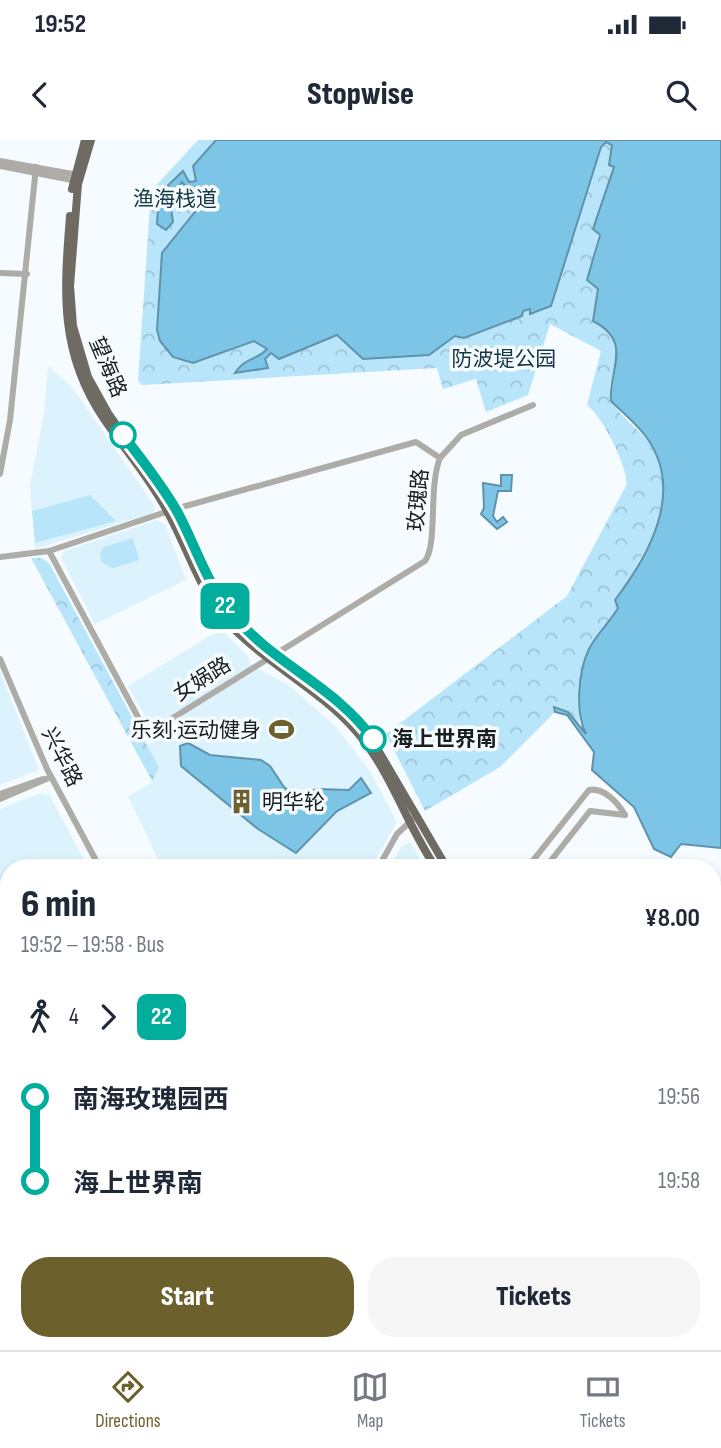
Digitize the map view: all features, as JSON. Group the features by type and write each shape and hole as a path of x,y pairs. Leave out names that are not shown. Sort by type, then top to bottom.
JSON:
{"main road":[{"name":"望海路","path":"85,140 77,178 64,288 66,320 75,358 103,418 172,510 187,558 209,598 233,627 332,706 373,745 432,859"},
{"name":"望海路","path":"77,178 91,140"},
{"name":"望海路","path":"413,820 441,859"}],"street":[{"path":"0,161 77,178"},
{"path":"0,166 36,170"},
{"path":"0,474 10,420 36,170"},
{"path":"0,273 27,274"},
{"path":"440,458 463,433 533,405"},
{"name":"玫瑰路","path":"0,557 48,551 172,510 416,442 440,458 432,492 431,551 425,561 272,656"},
{"name":"女娲路","path":"48,551 147,734 272,656"},
{"name":"兴华路","path":"0,659 4,678 51,777 95,859"},
{"path":"0,797 51,777"},
{"path":"534,859 586,792 595,789 614,801 624,816 592,810 552,859"},
{"path":"383,859 392,842 413,820"}],"shaded area":[{"path":"216,140 721,140 721,848 681,844 671,857 654,849 634,807 592,770 594,752 567,715 555,712 554,707 568,712 586,734 579,704 580,680 585,658 618,608 615,600 650,543 663,501 663,480 658,459 643,433 611,401 616,347 613,338 593,321 598,289 587,280 600,235 593,229 614,167 609,165 612,145 606,142 601,147 551,306 530,314 530,309 523,311 522,316 464,338 455,336 429,355 363,359 337,335 279,359 271,353 265,359 268,368 235,373 243,364 267,349 254,341 193,363 173,357 160,341 157,330 162,253 202,203 200,194 191,193 182,182 170,201 173,222 166,230 157,224 159,194 183,171 189,182 196,181 193,166"},
{"path":"48,366 72,387 155,507 153,513 35,549 30,486 44,413"},
{"path":"501,475 512,475 511,491 498,491 493,516 497,522 503,517 507,522 497,529 481,514 484,508 483,483 501,486"},
{"path":"157,520 165,525 186,580 95,624 61,558 64,551"},
{"path":"221,629 248,656 250,664 290,686 337,728 370,771 397,822 376,859 158,859 128,796 150,784 159,767 148,746 157,738 128,686"},
{"path":"0,671 39,770 0,785"},
{"path":"188,743 210,755 261,760 270,766 284,787 293,794 304,795 316,789 349,790 361,778 371,793 337,811 296,853 258,829 181,766 180,746"},
{"path":"41,793 50,796 83,859 0,859 0,809"},
{"path":"410,842 420,859 394,859 401,847"}],"green space":[{"path":"198,140 216,140 193,166 201,207 162,253 157,329 160,341 173,357 193,363 254,341 279,359 337,335 364,359 429,355 455,336 464,338 523,311 551,306 601,147 606,142 613,146 609,164 615,166 587,280 598,288 593,321 615,342 617,352 610,390 612,400 616,408 653,448 662,477 662,511 615,613 589,650 582,677 579,724 568,712 554,707 555,712 500,767 425,811 386,734 567,596 627,484 623,465 613,442 587,405 601,351 550,324 528,395 486,412 476,379 443,389 437,368 142,385 138,381 151,191"},
{"path":"90,495 116,521 35,543 32,511"},
{"path":"133,538 139,560 113,568 101,562 100,552 104,547"},
{"path":"31,558 42,558 49,563 159,767 152,781"}],"bus line":[{"name":"22","path":"123,435 176,509 200,566 232,614 258,639 338,700 373,739"}],"place":[{"name":"乐刻·运动健身","path":"281,730"},
{"name":"海上世界南","path":"373,739"},
{"name":"明华轮","path":"242,802"}],"park label":[{"name":"渔海栈道","path":"175,199"},
{"name":"防波堤公园","path":"504,359"}]}
